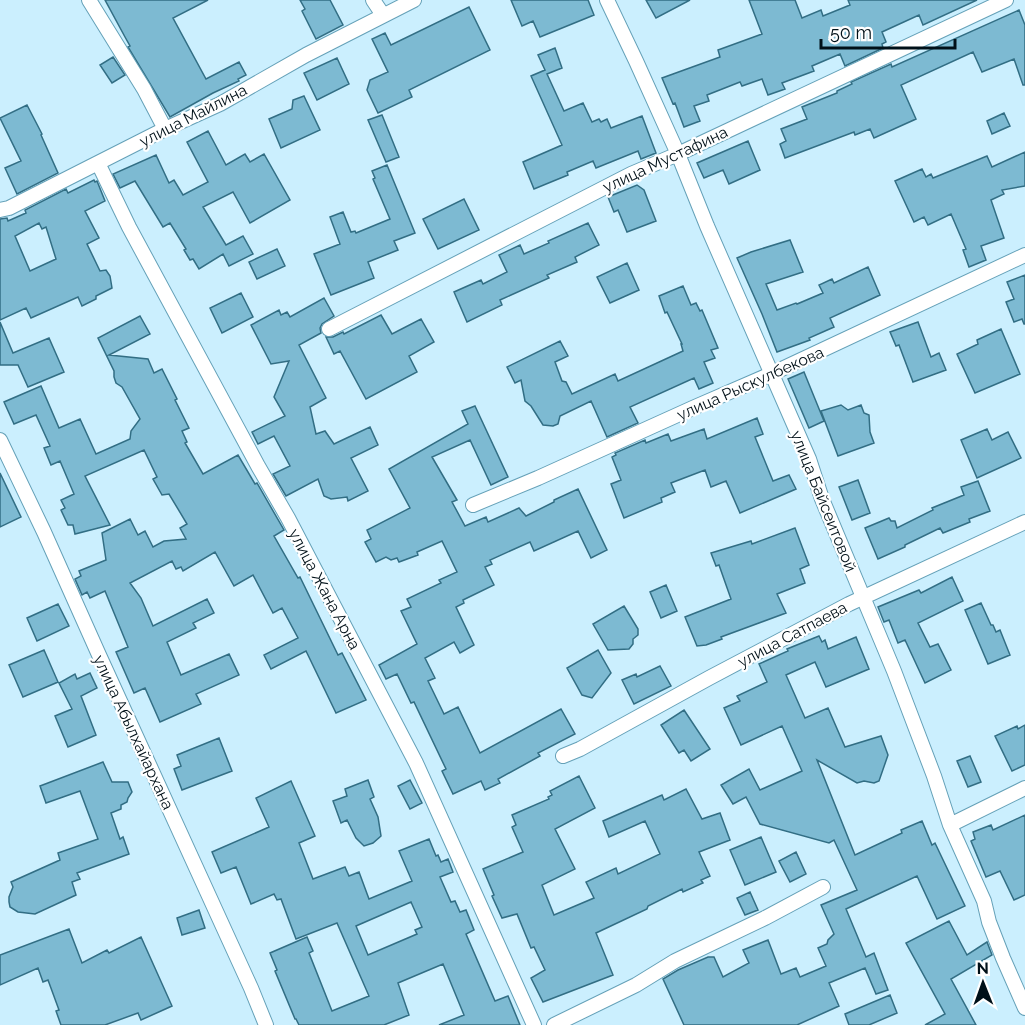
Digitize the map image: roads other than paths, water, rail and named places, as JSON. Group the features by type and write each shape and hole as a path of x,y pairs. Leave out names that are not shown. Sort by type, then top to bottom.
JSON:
{"street":[{"path":"90,0 144,89 165,129"},
{"path":"373,0 383,15"},
{"name":"улица Майлина","path":"0,210 9,208 165,129 220,104 306,55 414,0"},
{"name":"улица Байсеитовой","path":"607,0 678,154 808,459 845,557 894,671 950,825 984,901 988,922 1025,1008"},
{"name":"улица Мустафина","path":"329,329 631,174 1006,0"},
{"name":"улица Жана Арна","path":"98,163 129,227 288,518 416,764 534,1025"},
{"name":"улица Рыскулбекова","path":"473,505 771,374 1025,255"},
{"name":"улица Абылхайархана","path":"0,440 44,532 266,1025"},
{"name":"улица Сатпаева","path":"563,756 863,597 1025,522"},
{"path":"950,825 1025,788"},
{"path":"554,1025 636,985 675,961 824,887"}]}
